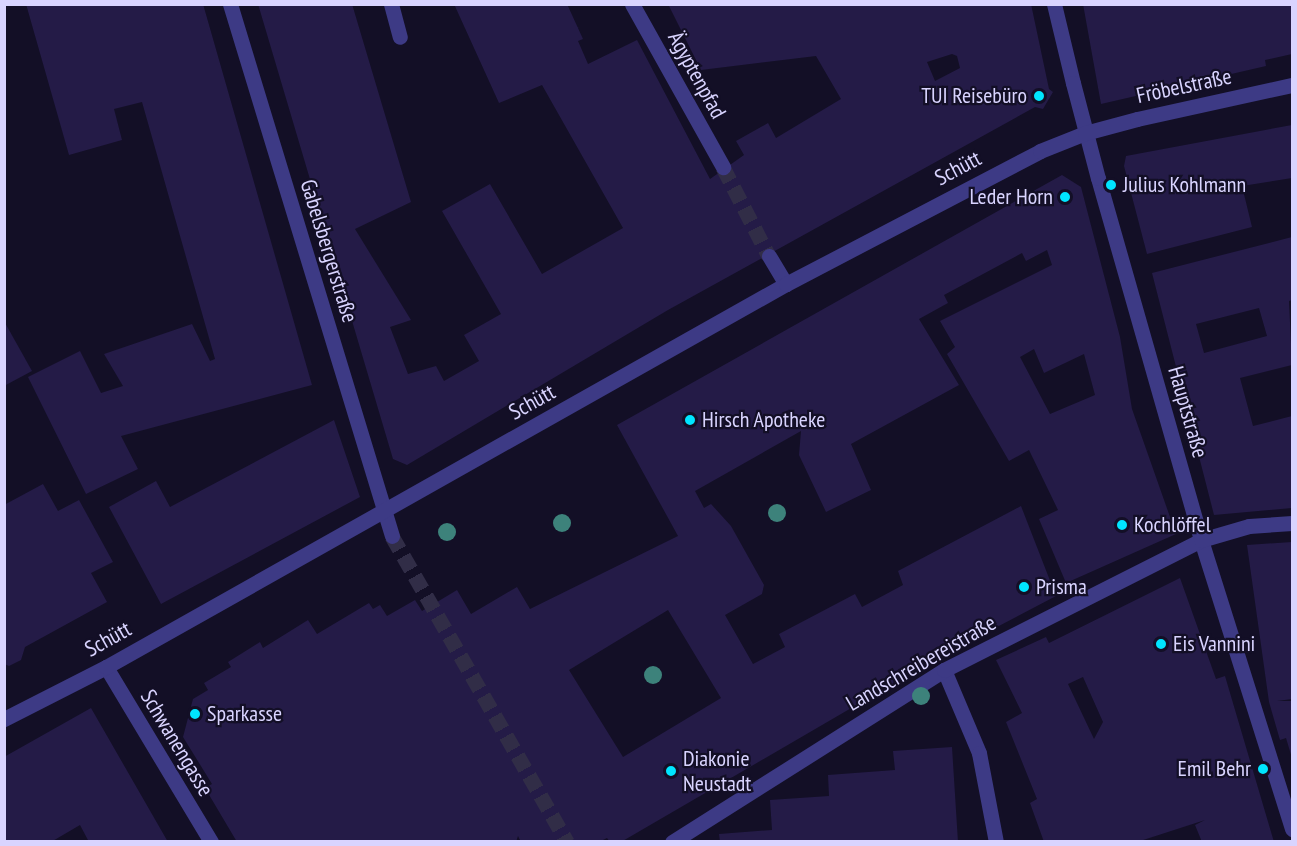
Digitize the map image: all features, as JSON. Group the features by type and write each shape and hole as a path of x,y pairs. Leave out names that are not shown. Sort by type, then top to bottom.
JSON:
{"street":[{"name":"Gabelsbergerstraße","path":"230,4 385,510"},
{"path":"391,4 400,37"},
{"name":"Ägyptenpfad","path":"632,4 723,167"},
{"name":"Hauptstraße","path":"1054,4 1085,133 1201,540 1288,796 1293,829"},
{"name":"Fröbelstraße","path":"1085,133 1293,85"},
{"name":"Schütt","path":"4,719 106,667 786,284 1022,160 1085,133"},
{"path":"769,256 786,284"},
{"path":"385,510 392,536"},
{"name":"Landschreibereistraße","path":"672,842 944,670 1201,540 1249,526 1293,523"},
{"name":"Schwanengasse","path":"106,667 211,842"},
{"path":"944,670 979,753 996,842"}],"building":[{"path":"26,4 203,4 312,385 121,436 138,469 86,494 28,377 80,351 101,393 123,386 104,354 192,324 210,361 215,359 142,102 114,109 122,140 69,155"},
{"path":"258,4 352,4 411,202 355,229 411,320 390,327 408,374 436,366 444,381 479,361 464,335 501,314 442,211 490,184 542,274 623,228 542,85 499,103 454,4 567,4 583,39 578,41 588,64 637,40 710,179 744,155 736,141 768,123 776,138 841,99 816,56 701,70 668,4 1031,4 1049,89 1053,92 1043,109 1035,107 668,310 407,465 393,459","holes":["952,54 957,56 960,68 935,81 927,62"]},
{"path":"1083,4 1292,4 1292,54 1265,60 1266,66 1101,104"},
{"path":"1292,125 1292,178 1242,186 1252,227 1147,254 1124,166 1126,156"},
{"path":"1062,175 1081,187 1120,337 1132,409 1176,534 1066,583 1039,519 1058,510 1029,450 1009,461 947,354 955,347 940,321 1052,265 1047,250 1026,261 1022,253 944,295 948,303 919,319 959,385 851,444 871,490 826,512 799,455 801,431 695,491 704,508 711,504 731,526 764,585 762,594 725,615 753,664 785,647 779,634 855,594 862,607 903,585 898,571 1021,506 1056,596 932,661 621,842 610,842 607,838 599,842 521,842 518,836 516,842 237,842 205,788 212,784 183,737 193,699 208,690 204,683 231,667 228,662 260,642 263,648 308,620 317,634 369,603 373,609 380,605 387,616 415,600 422,611 457,590 471,614 517,587 530,609 678,536 617,425","holes":["1034,349 1044,373 1084,354 1095,395 1050,414 1020,357","668,610 721,698 623,757 569,670"]},
{"path":"1292,237 1292,300 1289,301 1292,365 1240,378 1253,426 1292,416 1292,508 1214,515 1152,273","holes":["1259,308 1267,336 1204,353 1196,324"]},
{"path":"4,321 32,371 4,386"},
{"path":"334,420 360,497 161,604 109,507 156,481 170,507"},
{"path":"43,484 58,511 79,500 113,562 91,573 107,602 25,647 21,660 9,666 4,664 4,505"},
{"path":"1292,542 1292,699 1277,701 1292,701 1292,758 1286,738 1280,740 1269,702 1247,545"},
{"path":"1180,578 1216,679 1225,676 1274,842 1202,842 1195,825 1205,820 1137,842 1044,842 1030,803 1037,799 1006,722 1022,713 996,660 1046,637 1049,643","holes":["1083,677 1103,722 1094,739 1068,684"]},
{"path":"91,708 168,842 89,842 80,825 51,842 4,842 4,757"},
{"path":"952,747 958,842 720,842 719,834 772,830 770,800 829,796 828,775 895,770 893,751"}],"tunnel":[{"path":"723,167 769,256"},
{"path":"392,536 567,842"}],"place":[{"name":"TUI Reisebüro","path":"1039,96"},
{"name":"Julius Kohlmann","path":"1111,185"},
{"name":"Leder Horn","path":"1065,197"},
{"name":"Hirsch Apotheke","path":"690,420"},
{"name":"Kochlöffel","path":"1122,525"},
{"name":"Prisma","path":"1024,587"},
{"name":"Eis Vannini","path":"1161,644"},
{"name":"Sparkasse","path":"195,714"},
{"name":"Emil Behr","path":"1263,769"},
{"name":"Diakonie Neustadt","path":"671,771"}]}
